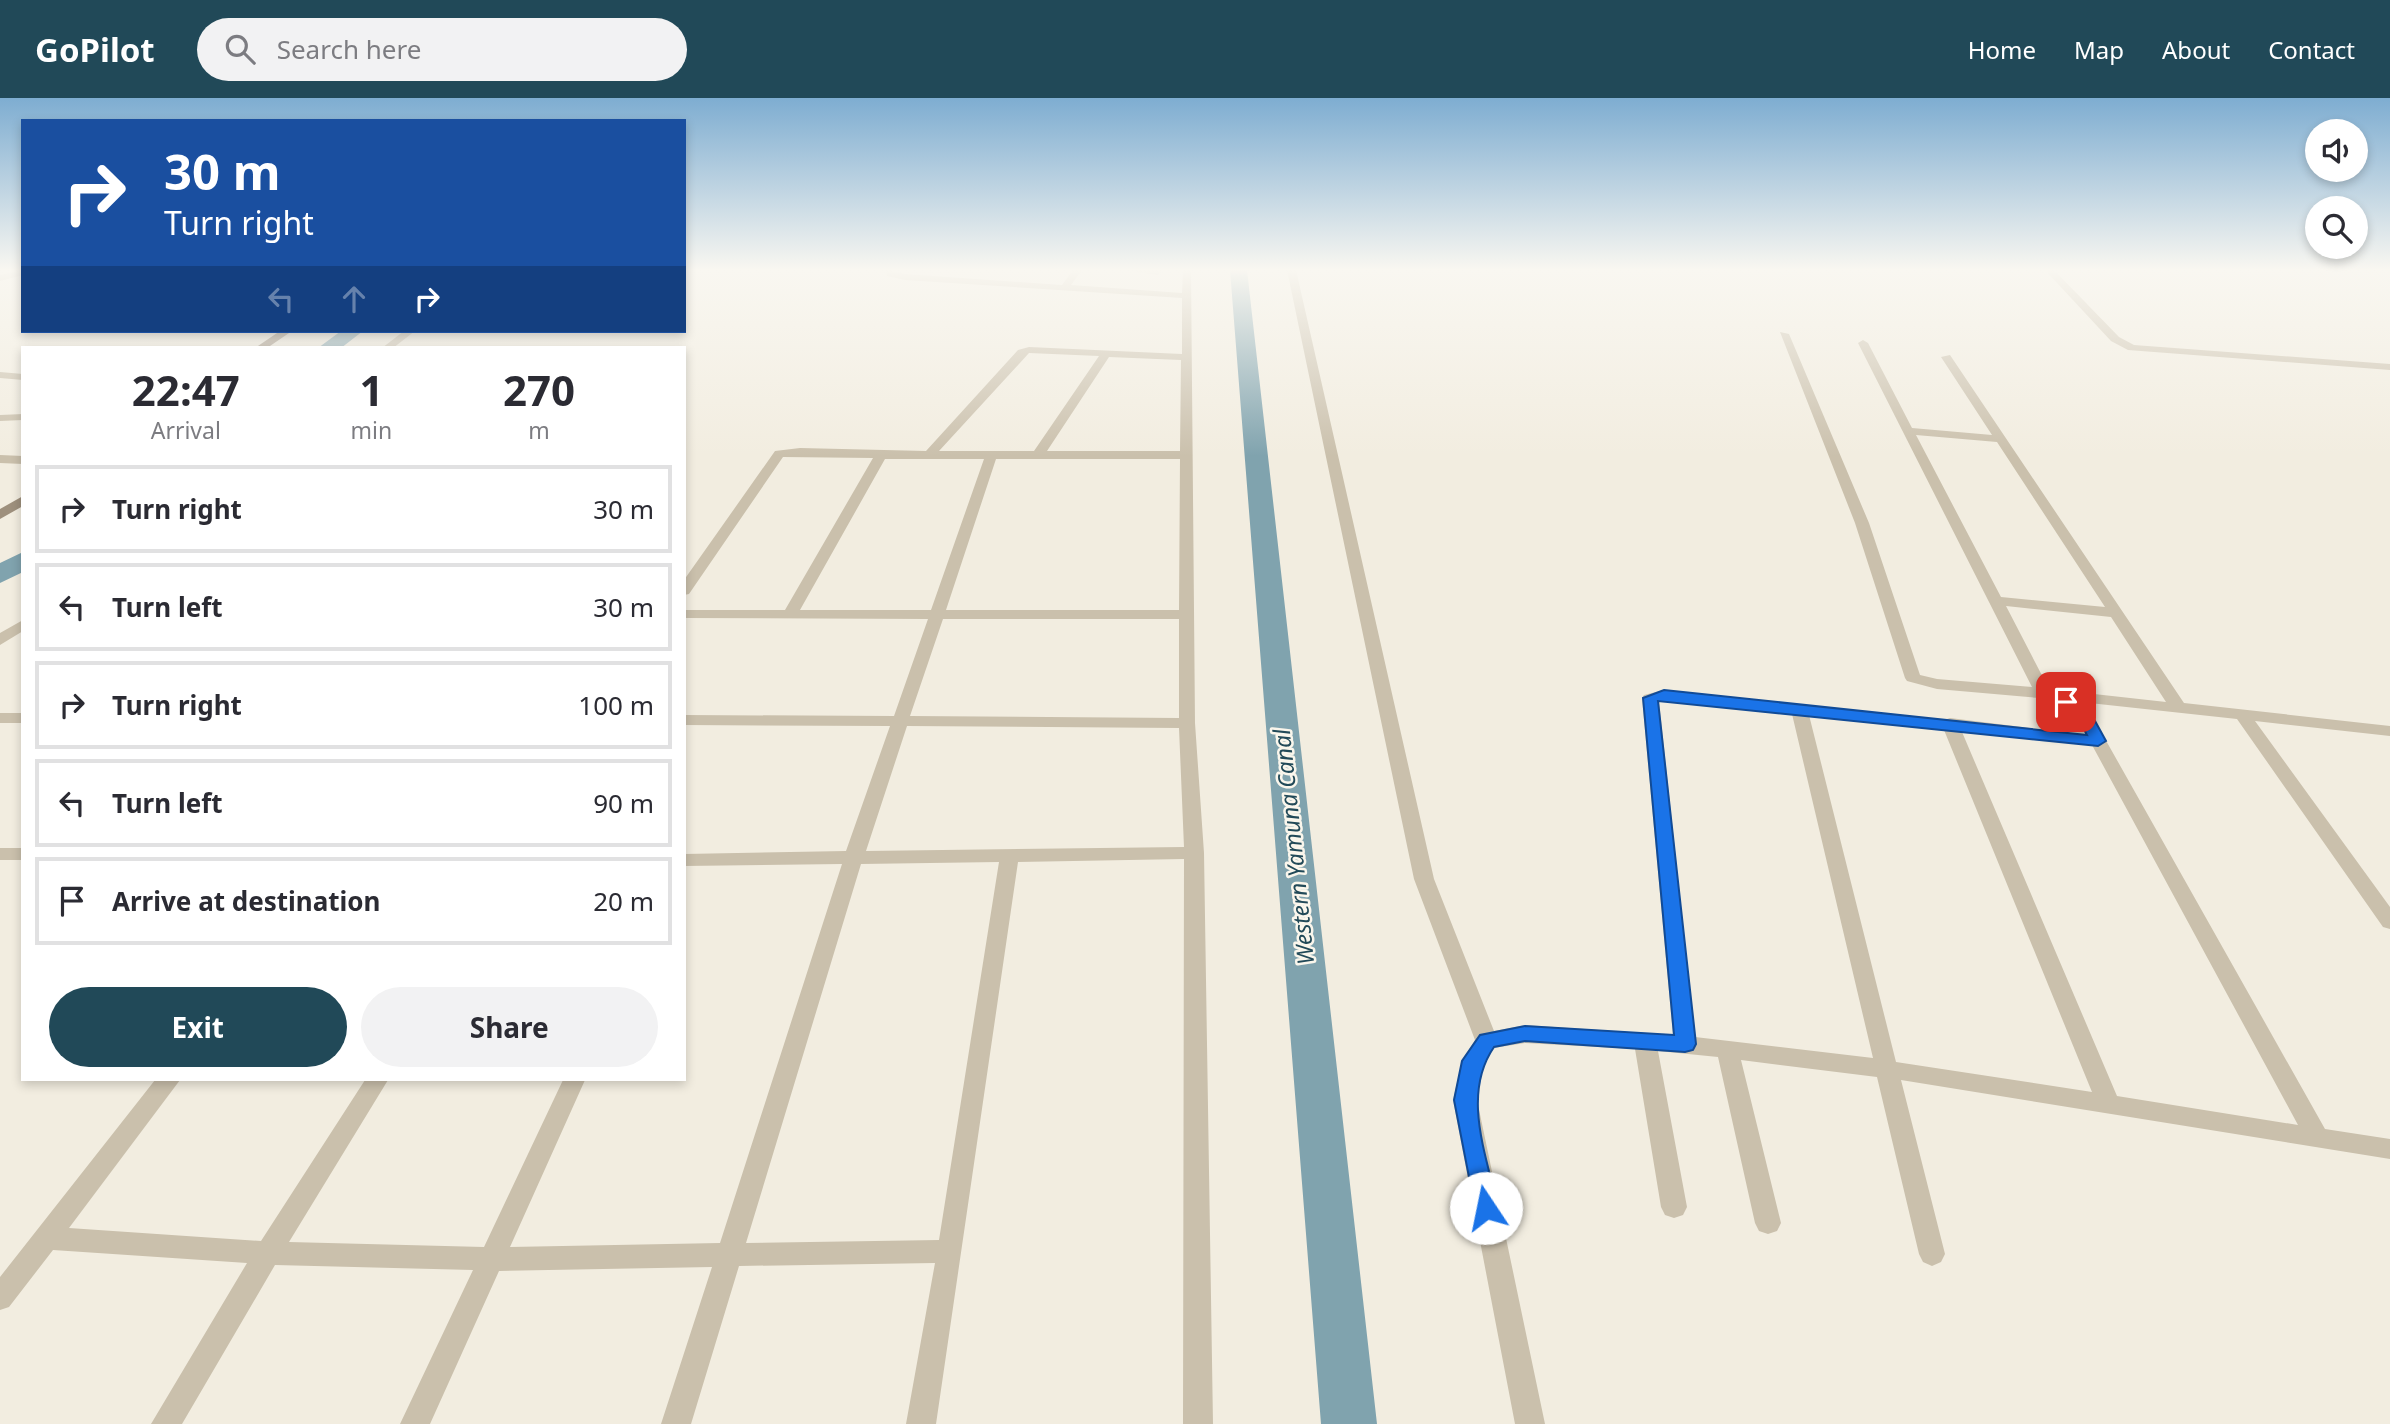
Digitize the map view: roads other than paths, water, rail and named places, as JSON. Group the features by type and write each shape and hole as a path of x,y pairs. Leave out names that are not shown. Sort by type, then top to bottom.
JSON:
{"main road":[{"path":"263,346 284,333"},
{"path":"0,515 21,501"}],"street":[{"path":"1187,332 1187,723 1194,853 1198,1424"},
{"path":"1305,332 1424,879 1488,1041"},
{"path":"2108,332 2132,348 2390,368"},
{"path":"390,346 407,333"},
{"path":"1784,334 1862,523 1913,678 1937,684 2390,731"},
{"path":"1863,343 2043,693 2076,707 2083,714 2318,1138"},
{"path":"929,455 1022,352 1037,349 1187,356"},
{"path":"1038,455 1107,352"},
{"path":"1946,357 2179,708"},
{"path":"0,375 21,377"},
{"path":"0,418 21,417"},
{"path":"1908,431 1998,439"},
{"path":"686,588 779,454 1186,454"},
{"path":"790,614 881,455"},
{"path":"676,1424 853,860 991,455"},
{"path":"0,458 21,460"},
{"path":"1995,601 2117,613"},
{"path":"686,614 1186,615"},
{"path":"0,640 21,625"},
{"path":"1685,1044 1650,698 1664,695 1950,723 2098,741"},
{"path":"1799,709 1932,1254"},
{"path":"2242,715 2390,922"},
{"path":"0,718 21,718"},
{"path":"686,720 1187,723"},
{"path":"1950,723 2109,1106"},
{"path":"686,860 853,860 1010,854 1194,853"},
{"path":"0,854 21,854"},
{"path":"920,1424 950,1251 1010,854"},
{"path":"1530,1424 1465,1100 1473,1061 1488,1041 1525,1034 1727,1049 1886,1069 2390,1149"},
{"path":"1645,1041 1674,1207"},
{"path":"1727,1049 1768,1223"},
{"path":"0,1298 166,1081"},
{"path":"166,1424 268,1253 376,1081"},
{"path":"415,1424 574,1081"},
{"path":"46,1238 268,1253 492,1259 950,1251"}],"waterway":[{"name":"Western Yamuna Canal","path":"1244,332 1349,1424"},
{"path":"331,346 350,333"},
{"path":"0,575 21,561"}]}
